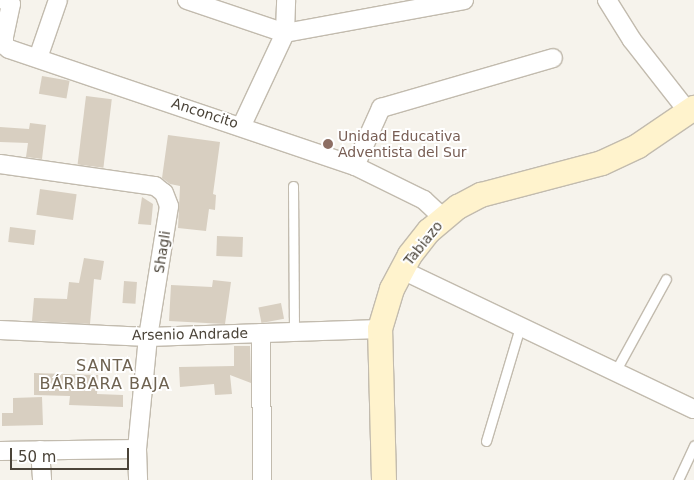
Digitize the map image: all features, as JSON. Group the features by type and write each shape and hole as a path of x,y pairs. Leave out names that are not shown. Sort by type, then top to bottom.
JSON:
{"street":[{"name":"Anconcito","path":"4,0 11,4 12,10 4,44 38,58 242,125 355,166 424,200 443,218"},
{"path":"38,58 58,0"},
{"path":"187,0 285,34 464,0"},
{"path":"242,125 285,34 286,0"},
{"path":"607,0 632,40 691,110"},
{"path":"355,166 381,108 553,58"},
{"name":"Tabiazo","path":"384,480 380,329 386,305 402,270 422,240 443,218 481,195 602,163 638,146 691,110"},
{"name":"Shagli","path":"0,164 155,186 164,193 169,206 148,337 137,449 138,480"},
{"path":"402,270 694,409"},
{"name":"Arsenio Andrade","path":"0,330 148,337 380,329"},
{"path":"261,333 262,480"},
{"path":"0,451 137,449"},
{"path":"40,450 42,480"}],"lane":[{"path":"293,186 294,332"},
{"path":"615,372 666,279"},
{"path":"486,441 520,327"},
{"path":"678,480 694,446"}],"building":[{"path":"42,76 70,81 66,99 39,94"},
{"path":"86,96 112,99 103,168 78,164"},
{"path":"30,123 46,125 42,159 26,157 28,143 0,142 0,127 29,129"},
{"path":"168,135 220,142 213,194 216,195 215,210 209,209 206,231 178,228 180,186 170,184 162,178"},
{"path":"40,189 77,194 73,220 36,215"},
{"path":"142,197 153,204 151,225 138,224"},
{"path":"10,227 36,230 34,245 8,242"},
{"path":"217,236 243,237 242,257 216,256"},
{"path":"84,258 104,261 101,280 94,279 90,324 32,321 34,298 67,299 69,282 79,283"},
{"path":"213,280 231,282 225,324 169,321 171,285 212,287"},
{"path":"124,281 137,282 135,304 122,303"},
{"path":"281,303 284,319 261,323 258,307"},
{"path":"234,346 250,346 251,383 230,375 232,394 215,395 214,384 180,387 179,367 234,366"},
{"path":"34,373 98,375 97,394 123,395 123,407 69,405 70,396 34,395"},
{"path":"42,397 43,425 2,426 2,413 13,413 13,398"}],"place":[{"name":"Unidad Educativa Adventista del Sur","path":"328,144"}],"district":[{"name":"SANTA BÁRBARA BAJA","path":"105,375"}]}
